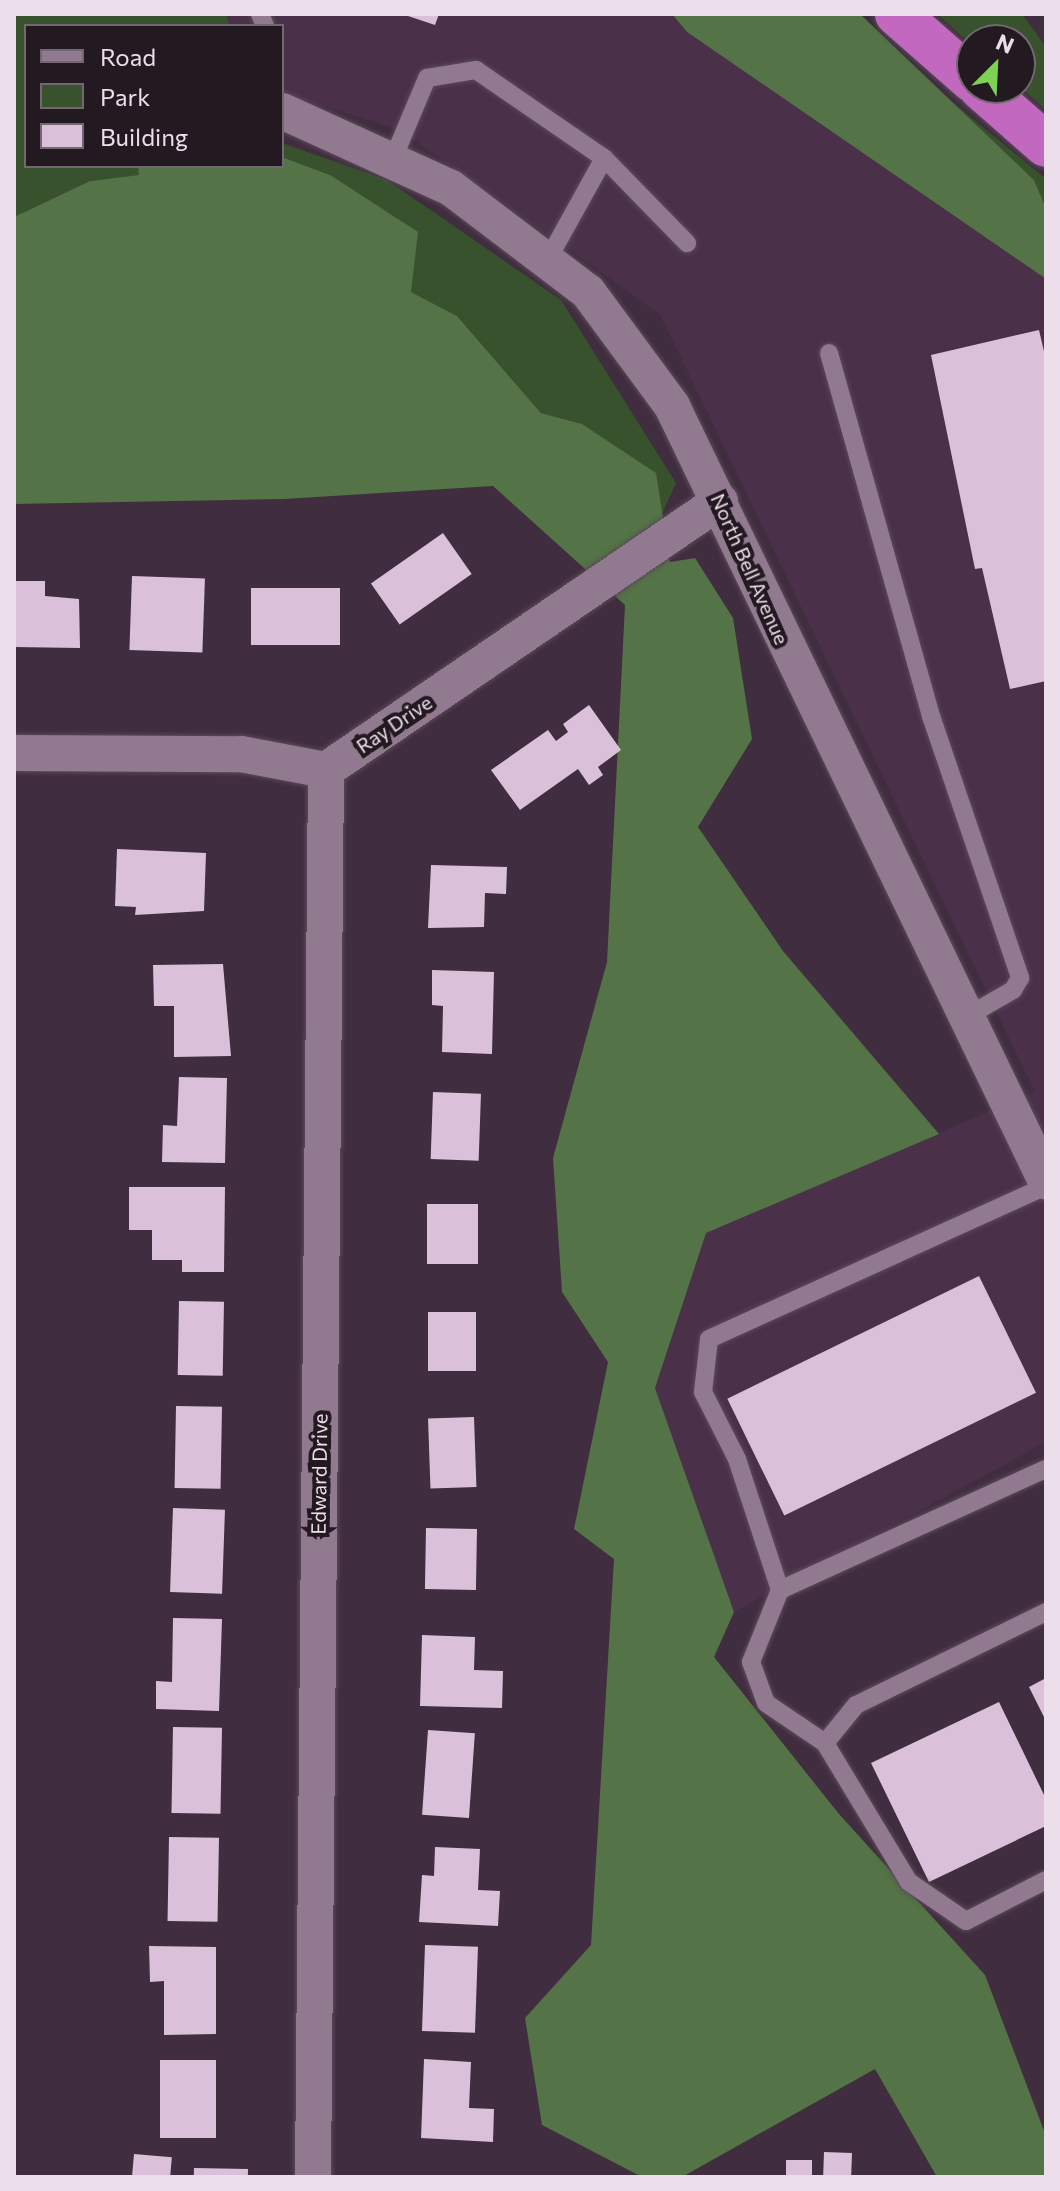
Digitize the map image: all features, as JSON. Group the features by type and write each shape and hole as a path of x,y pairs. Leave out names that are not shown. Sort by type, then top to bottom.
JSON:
{"highway":[{"path":"897,14 956,66"},
{"path":"999,104 1046,145"}],"street":[{"name":"North Bell Avenue","path":"284,112 451,188 588,292 672,406 720,501 743,562 1046,1184"},
{"name":"Ray Drive","path":"326,770 720,501"},
{"path":"14,753 241,754 326,770"},
{"name":"Edward Drive","path":"313,2177 326,770"}],"lane":[{"path":"393,159 427,78 450,70 476,70 604,158 687,243"},
{"path":"547,261 604,158"},
{"path":"829,353 931,716 1020,978 1013,990 966,1017"},
{"path":"1046,1184 709,1339 703,1392 737,1459 780,1590 751,1662 766,1703 825,1743 909,1882 966,1921 1046,1880"},
{"path":"780,1590 1046,1469"},
{"path":"825,1743 856,1705 1046,1612"}],"shaded area":[{"path":"39,14 672,14 687,32 1046,279 1046,1442 734,1612 655,1388 706,1233 1035,1092 660,314 400,130 284,94 284,24 67,24"}],"green space":[{"path":"14,14 226,14 228,24 24,24 24,168 138,168 140,175 90,181 14,217"},
{"path":"672,14 860,14 1034,180 1046,208 1046,279 687,32"},
{"path":"937,14 1022,14 1029,24 956,24 956,31"},
{"path":"1036,33 1046,47 1046,110 1036,101"},
{"path":"951,101 1046,179 1046,208 1034,180"},
{"path":"284,144 387,180 561,300 676,483 662,514 655,473 582,424 541,413 457,316 411,292 330,175 284,158"},
{"path":"284,158 330,175 418,232 411,292 457,316 541,413 582,424 656,473 670,562 695,558 733,618 752,739 698,827 783,951 939,1134 706,1233 655,1388 734,1612 714,1657 839,1814 985,1975 1046,2136 1046,2177 937,2177 875,2069 682,2177 642,2177 542,2125 525,2018 591,1945 614,1559 574,1529 608,1362 562,1292 553,1158 607,962 625,605 493,486 284,499 14,504 14,217 90,181 139,175 138,168 284,168"}],"building":[{"path":"402,14 439,14 435,25"},
{"path":"1039,330 1046,360 1046,681 1010,689 982,568 975,569 931,355"},
{"path":"443,533 472,574 400,624 371,583"},
{"path":"132,576 205,579 202,653 129,650"},
{"path":"14,581 45,581 45,596 79,599 80,648 14,647"},
{"path":"251,588 340,588 340,645 251,645"},
{"path":"589,705 621,750 598,767 603,775 589,785 578,769 520,810 491,770 548,730 556,741 568,732 563,724"},
{"path":"117,849 206,853 204,911 135,915 136,907 115,906"},
{"path":"431,865 507,867 506,894 485,893 484,927 428,928"},
{"path":"223,964 231,1056 174,1057 174,1006 154,1006 153,965"},
{"path":"432,970 494,972 492,1054 442,1052 443,1006 432,1005"},
{"path":"179,1077 227,1078 225,1163 162,1162 163,1125 177,1126"},
{"path":"433,1092 481,1094 479,1161 431,1159"},
{"path":"129,1187 225,1187 224,1272 182,1272 182,1260 152,1260 152,1230 129,1230"},
{"path":"427,1204 478,1204 478,1264 427,1264"},
{"path":"979,1276 1036,1393 784,1516 727,1399"},
{"path":"179,1301 224,1302 223,1376 178,1375"},
{"path":"428,1312 476,1312 476,1371 428,1371"},
{"path":"176,1406 222,1407 221,1489 175,1488"},
{"path":"474,1417 476,1487 430,1489 428,1419"},
{"path":"173,1508 225,1510 222,1594 170,1592"},
{"path":"426,1528 477,1529 476,1590 425,1589"},
{"path":"173,1618 222,1619 219,1711 156,1709 156,1681 172,1682"},
{"path":"422,1635 475,1637 474,1670 503,1671 502,1708 420,1706"},
{"path":"1046,1678 1046,1721 1029,1687"},
{"path":"999,1702 1046,1799 1046,1826 929,1882 871,1763"},
{"path":"173,1727 222,1728 220,1814 171,1813"},
{"path":"428,1730 475,1733 469,1818 422,1815"},
{"path":"169,1837 219,1838 218,1922 168,1921"},
{"path":"435,1847 480,1849 478,1890 500,1891 498,1926 419,1922 422,1875 434,1876"},
{"path":"425,1945 478,1947 475,2033 422,2031"},
{"path":"149,1946 216,1947 216,2034 164,2035 164,1981 150,1982"},
{"path":"424,2059 471,2062 469,2108 494,2109 493,2142 421,2138"},
{"path":"160,2060 216,2060 216,2138 160,2138"},
{"path":"824,2152 852,2153 851,2177 823,2177"},
{"path":"134,2154 172,2157 170,2177 132,2177"},
{"path":"786,2160 812,2160 812,2177 786,2177"},
{"path":"194,2168 248,2169 248,2177 194,2177"}]}
